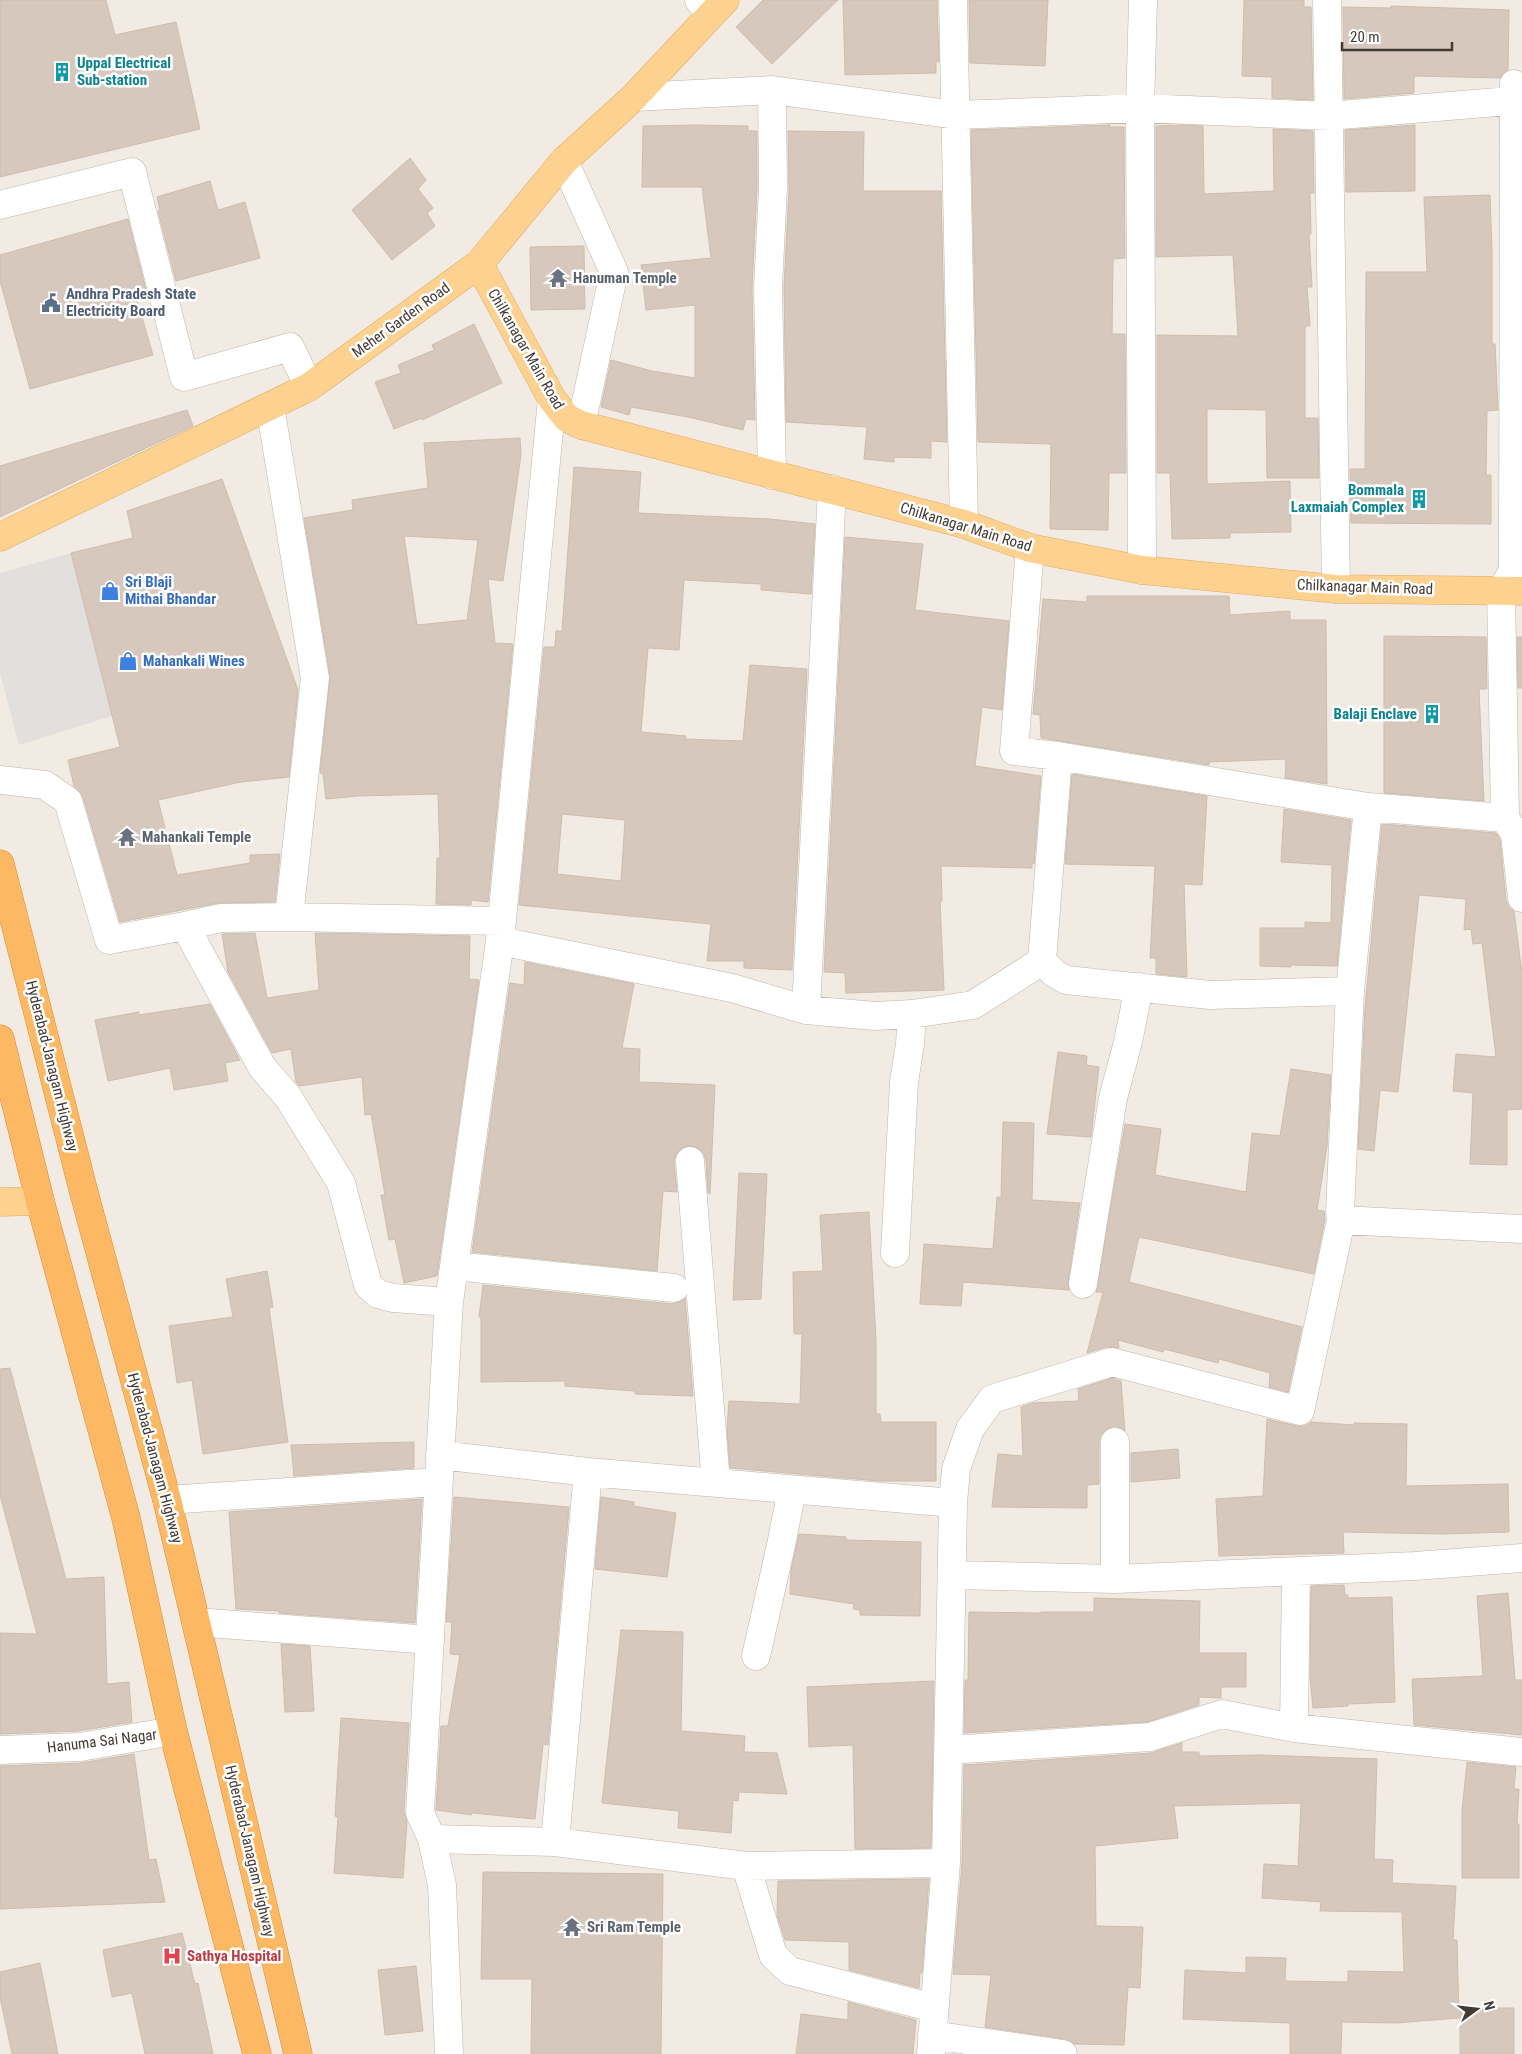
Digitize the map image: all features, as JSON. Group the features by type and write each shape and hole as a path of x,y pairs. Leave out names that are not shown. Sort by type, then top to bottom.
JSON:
{"highway":[{"name":"Hyderabad-Janagam Highway","path":"0,864 83,1189 167,1500 298,2054"},
{"path":"0,1039 40,1201 126,1518 173,1731 257,2054"}],"main road":[{"name":"Meher Garden Road","path":"0,536 309,387 479,264 564,161 634,97 712,5"},
{"name":"Chilkanagar Main Road","path":"479,264 552,399 566,418 581,425 964,524 1030,548 1142,570 1336,590 1511,591"},
{"path":"0,1202 40,1201"}],"street":[{"path":"953,0 964,524"},
{"path":"1142,570 1140,108 1143,0"},
{"path":"1328,0 1336,590"},
{"path":"772,90 773,188 768,287 772,475"},
{"path":"634,97 772,90 956,115 1140,108 1329,116 1517,95 1513,571 1511,591 1514,828 1522,898"},
{"path":"564,161 614,272 581,425"},
{"path":"0,205 132,172 184,378 290,347 309,387"},
{"path":"449,2054 442,1885 432,1839 420,1812 449,1302 501,931 552,399"},
{"path":"270,406 315,678 289,917"},
{"path":"806,1010 832,489"},
{"path":"1030,548 1014,751 1058,756 1368,807 1514,828"},
{"path":"1042,962 1058,756"},
{"path":"0,780 45,785 68,801 109,940 221,918 289,917 501,931 732,988 806,1010 875,1016 912,1014 973,1005 1042,962"},
{"path":"1063,2054 932,2044 946,1864 956,1469 970,1428 992,1399 1112,1362 1300,1411 1341,1220 1350,990 1368,807"},
{"path":"185,926 262,1067 288,1097 341,1183 368,1285 378,1294 393,1298 449,1302"},
{"path":"1042,962 1054,973 1066,980 1210,995 1350,990"},
{"path":"1083,1284 1113,1098 1140,987"},
{"path":"895,1253 904,1082 910,1044 912,1014"},
{"path":"690,1161 716,1483"},
{"path":"1341,1220 1522,1229"},
{"path":"454,1266 674,1288"},
{"path":"1115,1442 1115,1579"},
{"path":"167,1500 439,1469 588,1472 954,1503"},
{"path":"555,1842 588,1472"},
{"path":"756,1656 792,1490"},
{"path":"952,1575 1115,1579 1415,1566 1522,1558"},
{"path":"1294,1728 1296,1572"},
{"path":"196,1622 430,1640"},
{"path":"949,1750 1150,1737 1222,1714 1294,1728 1522,1752"},
{"name":"Hanuma Sai Nagar","path":"0,1750 80,1747 173,1731"},
{"path":"432,1839 555,1842 746,1866 946,1864"},
{"path":"746,1866 774,1955 790,1971 934,2008"}],"shaded area":[{"path":"71,553 112,716 19,745 0,673 0,573"}],"building":[{"name":"Uppal Electrical Sub-station","path":"0,0 106,0 115,35 176,22 200,129 0,177"},
{"path":"763,0 838,0 772,64 736,27"},
{"path":"843,0 937,0 939,62 936,61 936,73 845,75"},
{"path":"969,0 1048,0 1045,66 970,63"},
{"path":"1244,0 1304,0 1304,7 1311,7 1313,100 1272,98 1272,77 1242,76"},
{"path":"1391,6 1509,10 1508,70 1500,78 1414,76 1414,93 1344,99 1343,7 1391,8"},
{"path":"1110,125 1110,127 1124,127 1125,258 1113,259 1112,334 1125,334 1126,473 1109,473 1108,530 1050,529 1051,444 978,442 971,130"},
{"path":"1415,125 1415,191 1346,192 1345,130"},
{"path":"643,126 748,126 748,131 757,131 757,188 752,287 755,420 746,419 743,430 688,417 631,407 629,415 601,407 611,360 652,371 695,378 695,305 646,310 641,265 711,258 702,187 642,187"},
{"path":"1156,126 1203,126 1204,194 1274,191 1273,129 1313,131 1314,193 1310,193 1311,234 1309,234 1312,287 1307,287 1310,326 1305,326 1305,418 1318,418 1319,478 1267,478 1266,410 1207,409 1207,484 1290,481 1291,532 1230,533 1230,538 1172,539 1170,473 1157,473 1157,335 1238,336 1233,255 1156,257"},
{"path":"788,131 864,132 863,191 941,191 947,442 931,441 931,458 894,457 894,462 864,459 867,427 786,422 784,287 789,189"},
{"path":"410,158 426,180 418,189 433,208 427,213 435,226 392,260 352,210"},
{"path":"210,181 218,210 245,202 260,258 176,281 158,211 160,210 157,197"},
{"path":"1490,195 1492,344 1495,344 1498,408 1498,410 1487,411 1486,475 1491,475 1491,524 1351,523 1350,469 1365,469 1366,272 1427,272 1424,197"},
{"path":"128,219 146,290 135,293 153,355 30,389 0,281 0,255"},
{"name":"Hanuman Temple","path":"584,246 585,309 531,310 530,247"},
{"path":"474,324 502,383 422,420 422,418 394,429 375,382 401,373 398,365 434,350 432,345"},
{"path":"187,410 193,426 0,517 0,466"},
{"path":"520,438 521,455 503,581 488,579 495,643 513,644 488,902 471,900 471,905 436,904 437,858 440,858 438,794 358,796 326,799 323,773 320,773 330,676 304,518 353,510 352,500 428,488 424,443","holes":["404,536 478,540 467,620 417,625"]},
{"path":"574,467 641,472 638,513 770,519 815,524 811,594 761,590 761,584 684,580 679,650 648,648 641,732 686,736 685,739 743,741 750,665 807,669 792,970 744,968 744,961 707,961 711,924 519,905 544,647 555,647 556,631 562,631","holes":["562,814 625,820 621,881 557,874"]},
{"path":"222,479 298,690 289,777 241,782 158,800 177,875 250,863 250,855 280,854 275,902 218,903 120,922 83,797 74,786 68,760 120,747 71,553 133,538 127,511"},
{"path":"845,537 923,544 915,610 1009,621 1002,710 982,707 975,766 1041,776 1034,864 1032,863 1032,868 941,866 942,901 940,901 944,990 846,993 845,973 824,972"},
{"path":"1087,596 1229,596 1230,615 1290,611 1290,620 1326,620 1327,784 1285,778 1286,759 1209,762 1209,765 1041,738 1040,715 1033,714 1043,599 1087,602"},
{"name":"Balaji Enclave","path":"1384,636 1486,637 1487,689 1479,689 1484,801 1384,793"},
{"path":"1517,637 1522,637 1522,688 1518,688"},
{"path":"1072,774 1207,796 1202,885 1184,884 1187,977 1156,974 1156,958 1150,958 1155,866 1065,864"},
{"path":"1284,809 1351,820 1337,966 1260,966 1260,928 1305,928 1305,922 1331,923 1332,865 1281,862"},
{"path":"1382,824 1496,833 1500,839 1506,900 1509,907 1514,911 1522,973 1522,1109 1507,1110 1507,1165 1470,1164 1473,1093 1453,1091 1456,1054 1496,1057 1482,943 1473,944 1471,929 1464,930 1466,899 1419,895 1398,1092 1380,1090 1374,1151 1358,1149 1365,1008"},
{"path":"255,933 267,998 319,990 315,933 470,936 469,979 479,980 437,1276 404,1283 395,1239 389,1240 381,1195 385,1195 371,1114 365,1115 362,1077 299,1086 296,1082 291,1049 272,1053 228,972 222,934"},
{"path":"525,962 634,984 622,1048 640,1049 639,1082 715,1085 710,1194 708,1193 706,1160 703,1153 696,1147 688,1146 682,1148 676,1154 674,1162 677,1192 663,1191 657,1271 472,1252 510,983 524,985"},
{"path":"210,1004 240,1060 225,1063 228,1081 174,1090 170,1068 108,1081 95,1020 139,1012 139,1015"},
{"path":"1058,1052 1087,1056 1086,1065 1099,1067 1091,1137 1047,1134"},
{"path":"1291,1069 1331,1075 1327,1146 1317,1210 1324,1211 1325,1219 1314,1274 1139,1237 1129,1282 1302,1327 1288,1392 1269,1387 1270,1373 1219,1359 1218,1363 1164,1349 1163,1352 1118,1340 1119,1348 1107,1347 1087,1353 1103,1292 1096,1292 1125,1124 1161,1129 1155,1175 1246,1192 1252,1133 1280,1136"},
{"path":"1003,1122 1034,1123 1032,1200 1080,1203 1068,1282 1069,1290 963,1282 961,1306 920,1304 924,1244 993,1249 997,1197 1001,1197"},
{"path":"739,1173 767,1174 761,1299 733,1300"},
{"path":"869,1212 876,1339 876,1414 880,1414 881,1422 936,1422 936,1481 879,1481 730,1468 727,1430 729,1401 800,1404 802,1334 794,1334 793,1272 823,1271 820,1215"},
{"path":"267,1271 273,1307 269,1308 288,1442 203,1454 192,1380 177,1383 169,1326 233,1317 226,1279"},
{"path":"483,1285 672,1304 680,1302 685,1298 693,1396 635,1394 635,1391 565,1386 565,1381 481,1382 481,1317 479,1317"},
{"path":"10,1368 66,1579 104,1577 107,1684 129,1682 132,1722 78,1731 0,1734 0,1633 37,1634 0,1495 0,1369"},
{"path":"1112,1378 1121,1381 1125,1431 1115,1426 1107,1429 1101,1435 1099,1442 1099,1484 1087,1485 1087,1508 992,1507 998,1454 1023,1456 1021,1407 1032,1403 1079,1401 1078,1389"},
{"path":"1267,1419 1297,1426 1305,1426 1311,1422 1354,1425 1354,1423 1407,1424 1406,1486 1508,1484 1509,1532 1442,1534 1343,1532 1344,1553 1219,1556 1216,1499 1263,1496"},
{"path":"414,1442 414,1468 294,1476 291,1445"},
{"path":"1178,1449 1180,1478 1131,1482 1131,1453"},
{"path":"454,1497 569,1507 548,1745 543,1744 535,1819 472,1813 471,1815 436,1810 441,1726 448,1726 460,1655 450,1654 452,1622 446,1622"},
{"path":"601,1497 634,1502 634,1506 676,1513 667,1577 595,1569"},
{"path":"422,1499 415,1623 236,1609 229,1512"},
{"path":"799,1534 846,1537 846,1540 921,1542 920,1616 860,1615 860,1610 853,1609 854,1604 790,1594 791,1571"},
{"path":"1344,1585 1345,1595 1348,1595 1348,1598 1392,1597 1395,1702 1313,1708 1310,1676 1311,1586"},
{"path":"1508,1593 1515,1680 1522,1680 1522,1735 1414,1725 1412,1679 1483,1676 1477,1596"},
{"path":"1094,1598 1200,1601 1199,1653 1246,1653 1246,1687 1221,1687 1221,1698 1199,1697 1199,1705 1147,1722 964,1733 965,1680 968,1680 969,1612 1094,1612"},
{"path":"621,1630 683,1632 681,1731 745,1736 744,1752 777,1753 787,1794 739,1792 738,1801 733,1800 731,1833 678,1828 679,1811 602,1803"},
{"path":"281,1644 310,1646 314,1711 285,1712"},
{"path":"934,1681 931,1848 855,1849 853,1745 809,1747 807,1687"},
{"path":"341,1718 409,1723 404,1812 407,1822 403,1878 334,1873 338,1817 335,1816"},
{"path":"1182,1743 1182,1752 1199,1752 1199,1756 1261,1755 1377,1759 1374,1859 1393,1860 1392,1883 1456,1886 1453,1940 1457,1940 1459,2018 1396,2023 1342,2022 1341,2054 1290,2054 1290,2023 1183,2019 1185,1970 1246,1973 1246,1957 1286,1958 1285,1981 1348,1982 1348,1971 1404,1972 1402,1912 1320,1911 1321,1902 1262,1898 1264,1864 1298,1866 1301,1803 1174,1806 1178,1838 1095,1846 1096,1926 1143,1927 1140,1988 1128,1987 1124,2045 1075,2044 1065,2039 985,2027 991,1975 953,1974 962,1863 964,1765 1151,1753"},
{"path":"134,1754 149,1860 156,1859 165,1902 0,1909 0,1766 81,1763"},
{"path":"1467,1762 1516,1767 1514,1789 1519,1789 1517,1824 1519,1824 1519,1878 1462,1878 1462,1811"},
{"name":"Sri Ram Temple","path":"483,1872 663,1874 661,2054 531,2054 532,1979 481,1979"},
{"path":"929,1879 922,1973 920,1973 919,1988 849,1970 849,1942 785,1940 777,1915 778,1881"},
{"path":"182,1933 195,1984 198,1983 213,2054 145,2054 132,1993 112,1997 103,1950"},
{"path":"40,1963 58,2054 12,2054 0,1997 0,1972"},
{"path":"416,1966 423,2031 385,2035 378,1970"},
{"path":"848,2002 916,2020 913,2054 796,2054 801,2014 848,2020"},
{"path":"1460,2008 1514,2008 1514,2054 1460,2054"}],"place":[{"name":"Uppal Electrical Sub-station","path":"62,72"},
{"name":"Hanuman Temple","path":"558,278"},
{"name":"Andhra Pradesh State Electricity Board","path":"51,303"},
{"name":"Bommala Laxmaiah Complex","path":"1419,499"},
{"name":"Sri Blaji Mithai Bhandar","path":"110,591"},
{"name":"Mahankali Wines","path":"128,661"},
{"name":"Balaji Enclave","path":"1432,714"},
{"name":"Mahankali Temple","path":"127,837"},
{"name":"Sri Ram Temple","path":"572,1927"},
{"name":"Sathya Hospital","path":"172,1956"}]}
